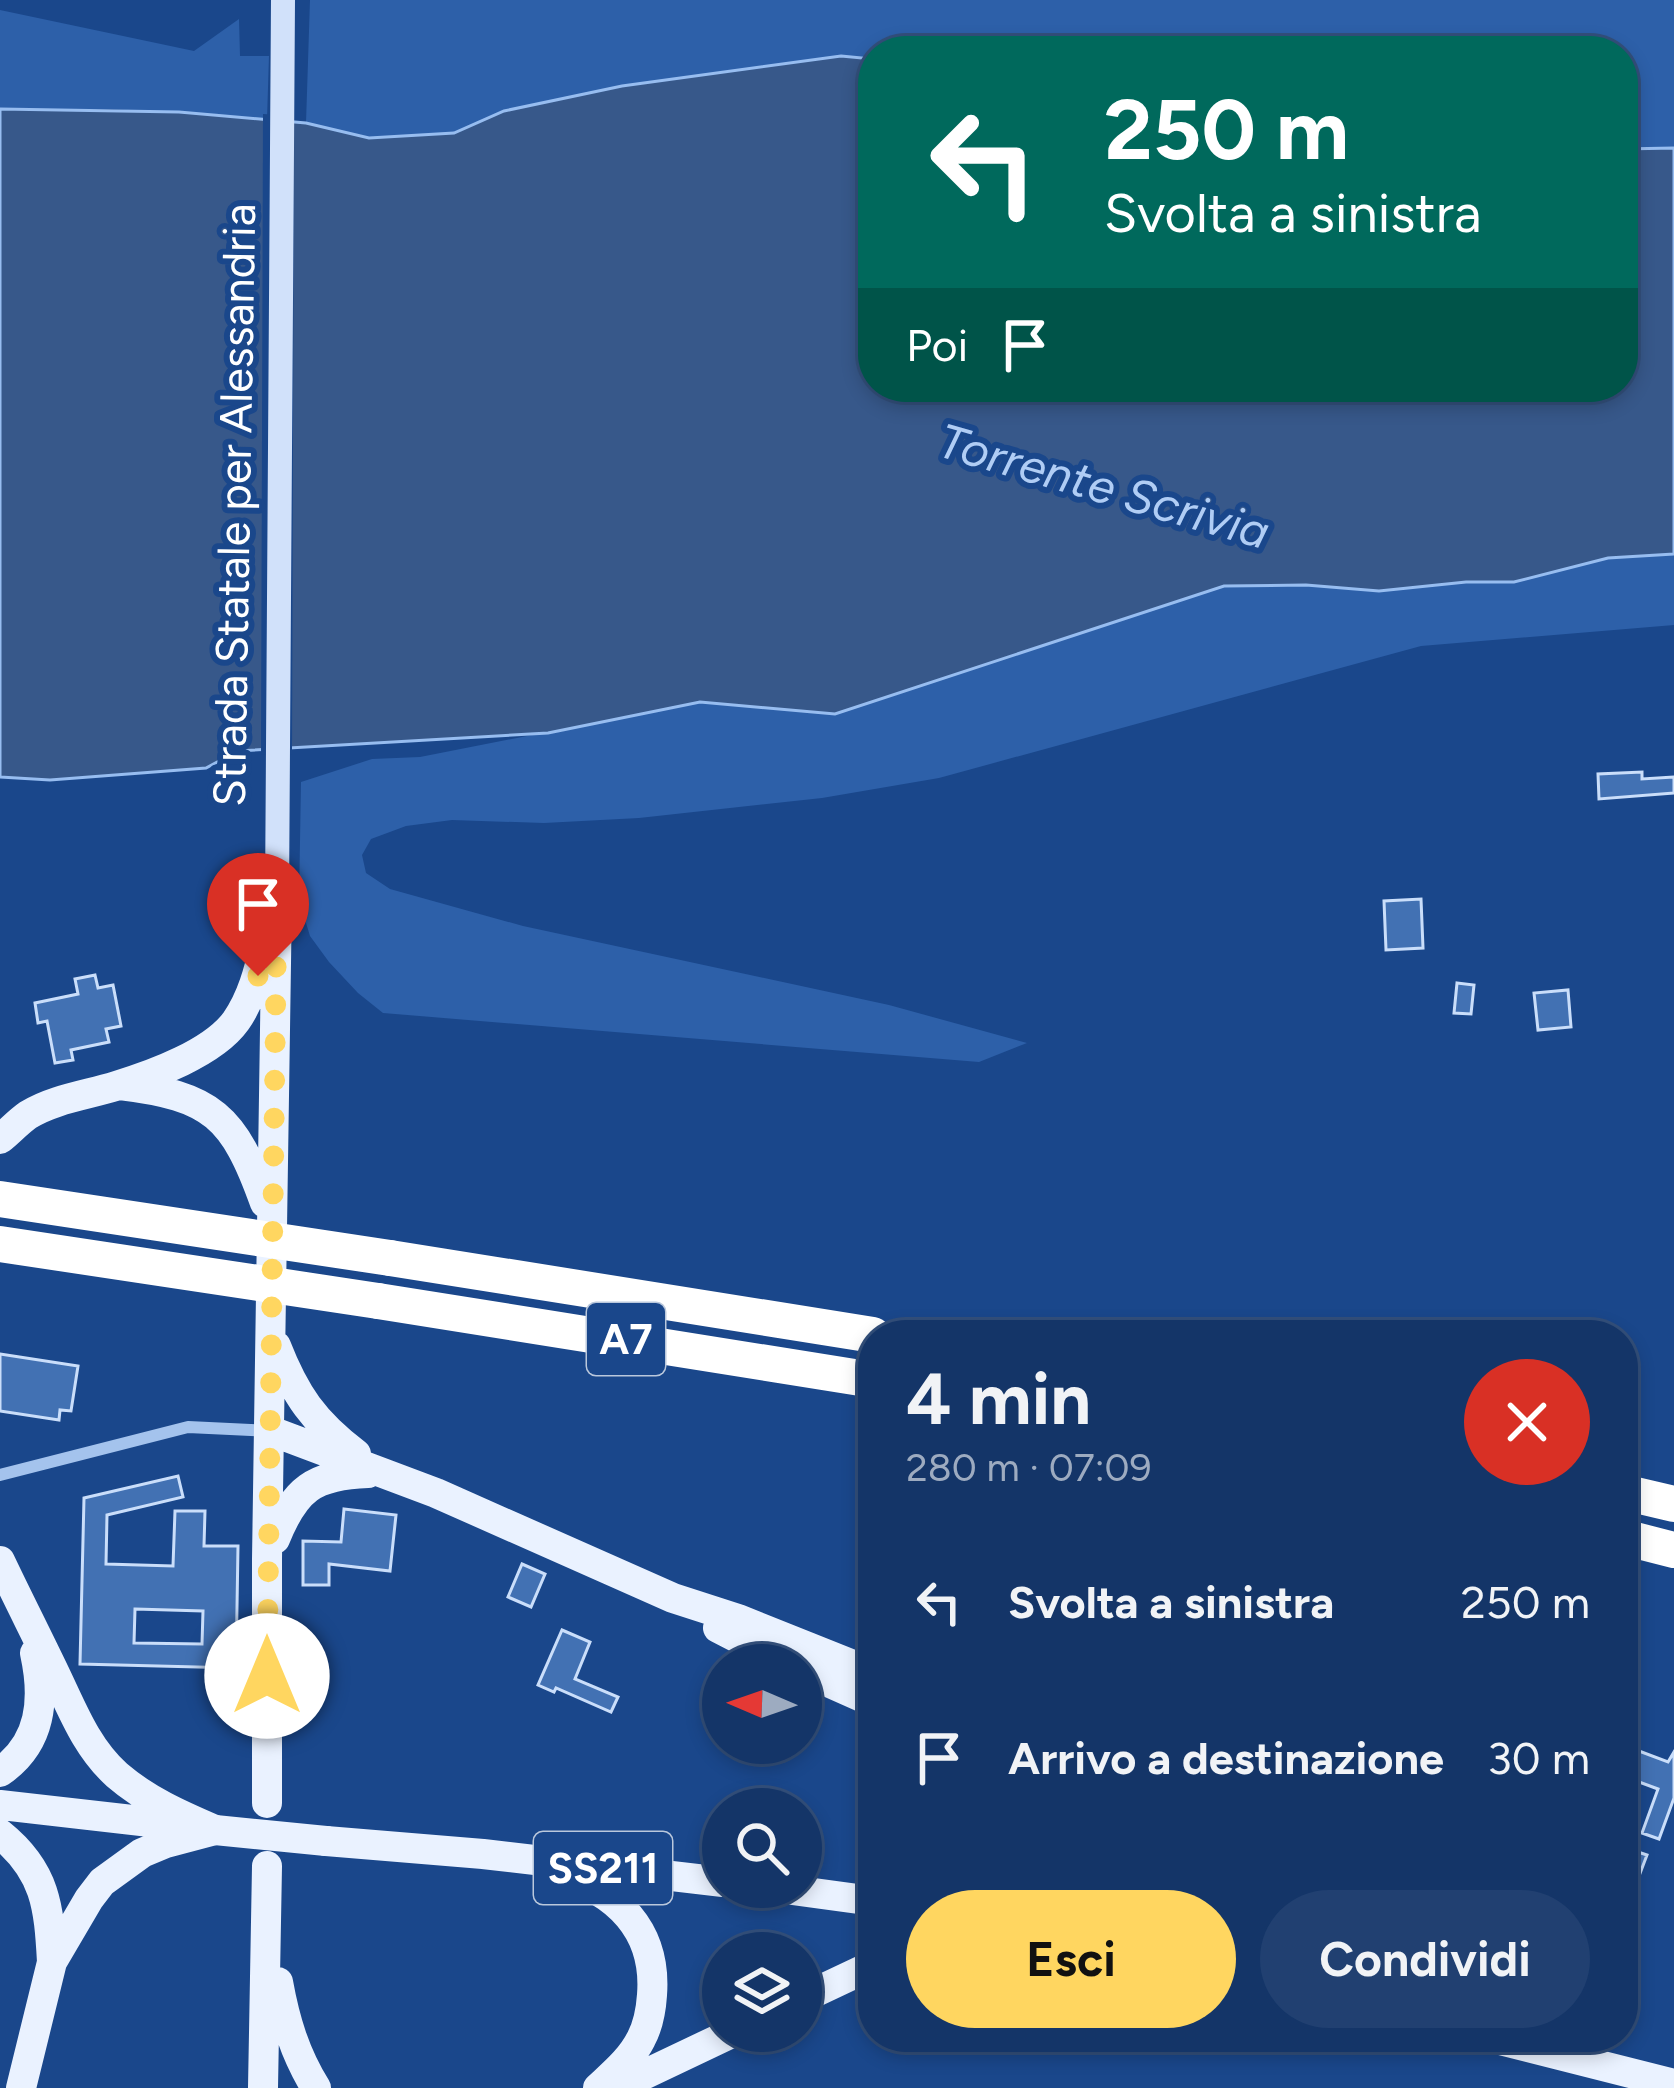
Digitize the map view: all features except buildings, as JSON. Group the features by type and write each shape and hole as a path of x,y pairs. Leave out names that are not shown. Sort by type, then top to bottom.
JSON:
{"highway":[{"name":"A7","path":"0,1199 858,1333"},
{"name":"A7","path":"0,1244 858,1378"},
{"path":"1638,1496 1674,1504"},
{"path":"1638,1542 1674,1550"}],"main road":[{"name":"Strada Statale per Alessandria","path":"267,1803 284,0"},
{"path":"0,1139 28,1116 196,1056 220,1039 236,1021 258,976 277,897"},
{"path":"120,1085 177,1094 211,1110 242,1146 271,1221"},
{"path":"272,1334 305,1406 338,1440 380,1472"},
{"path":"271,1431 436,1492 673,1598 738,1618 858,1667"},
{"path":"267,1559 290,1504 302,1491 330,1476 380,1472"},
{"path":"0,1561 94,1749 115,1773 165,1808 215,1830"},
{"path":"673,1598 747,1644"},
{"path":"0,1772 25,1749 40,1710 41,1680 29,1624"},
{"path":"822,1679 858,1695"},
{"name":"SS211","path":"0,1805 702,1880"},
{"path":"21,2088 52,1962 89,1899 121,1867 166,1843 215,1830"},
{"path":"0,1834 32,1867 43,1889 52,1962"},
{"path":"483,1855 593,1887 616,1902 636,1924 651,1965 651,2011 642,2038 624,2064 598,2088"},
{"path":"263,2088 267,1866"},
{"path":"822,1892 858,1886"},
{"path":"822,1893 858,1899"},
{"path":"266,1909 283,2011 296,2055 316,2088"},
{"path":"822,1989 858,1972"},
{"path":"616,2088 702,2047"},
{"path":"1549,2052 1674,2084"}],"street":[{"path":"0,1474 188,1427 271,1431"}],"shaded area":[{"path":"310,0 1674,0 1674,148 1638,149 1638,36 858,36 858,58 841,56 504,111 454,133 369,138 306,123"},
{"path":"0,10 194,51 239,19 240,56 269,56 267,120 113,109 0,109"},
{"path":"1674,554 1674,625 1421,646 939,778 822,798 639,818 544,823 452,820 406,826 371,839 362,855 366,873 390,889 523,926 889,1005 1027,1043 979,1062 383,1013 329,962 310,936 299,900 301,782 372,759 420,757 700,702 835,714 1224,586 1306,585 1379,591 1514,582 1608,558"}],"water":[{"name":"Torrente Scrivia","path":"841,56 858,58 858,402 1638,402 1638,149 1674,148 1674,554 1608,558 1514,582 1379,591 1306,585 1224,586 835,714 700,702 548,733 238,751 206,768 50,780 0,777 0,109 179,112 306,123 369,138 454,133 504,111 622,86"}],"pier":[{"path":"263,114 294,116 292,754 261,755"}],"route":[{"path":"258,976 277,897 267,1676"}]}
